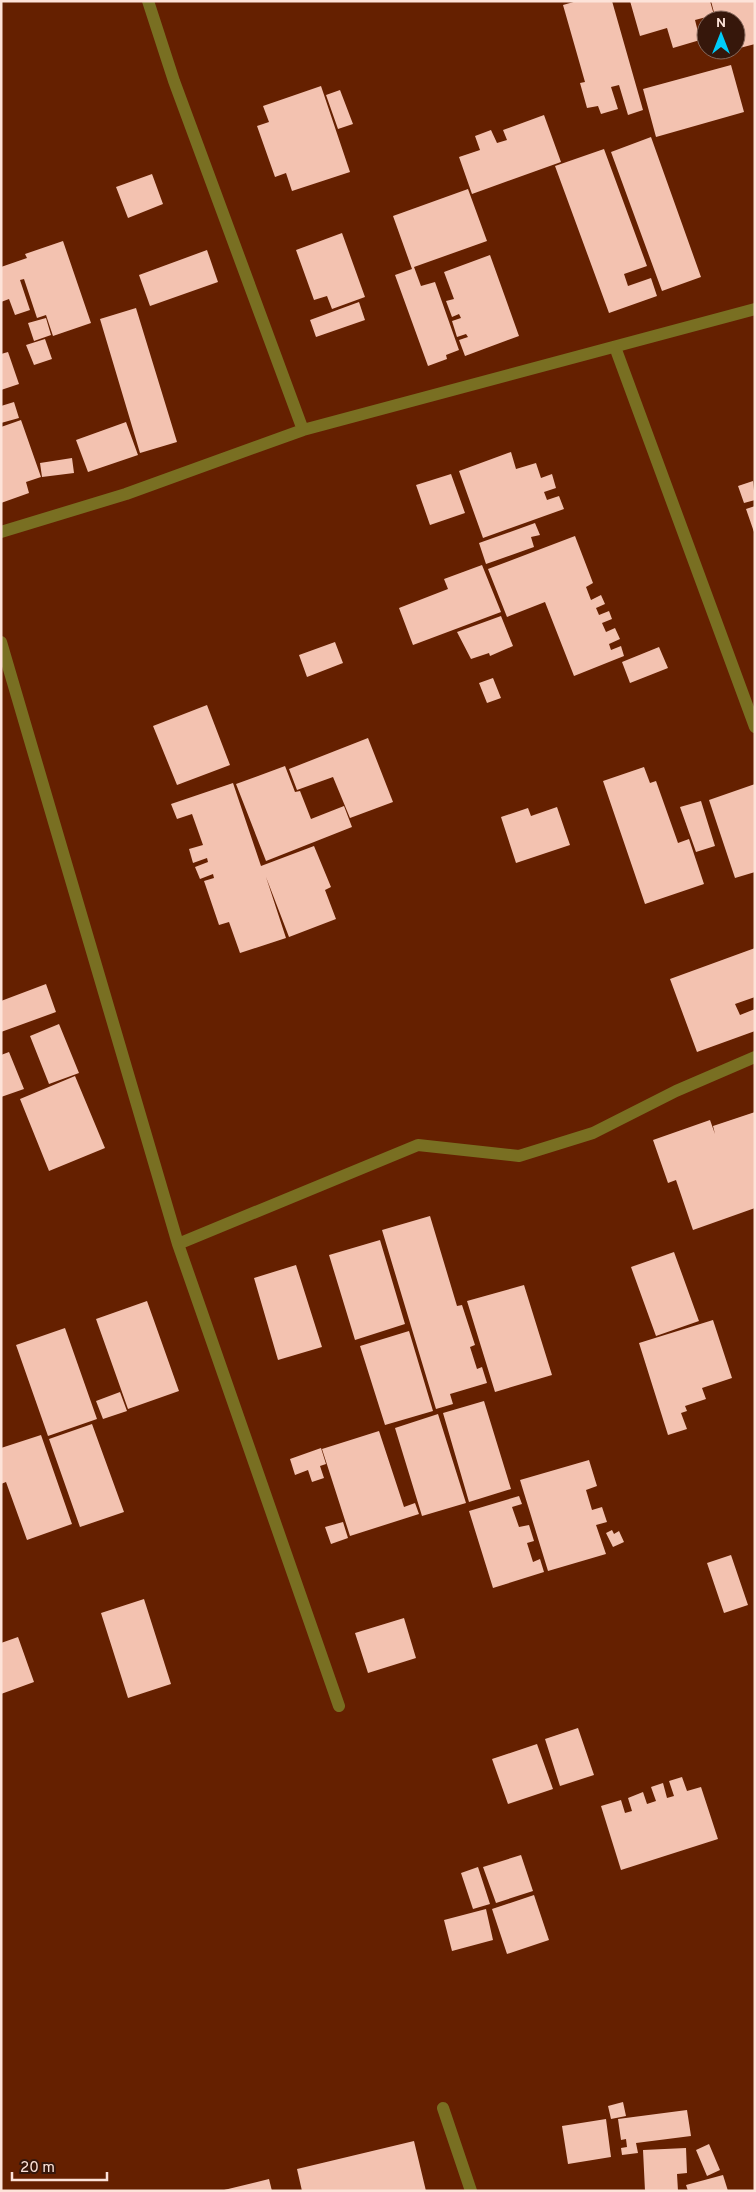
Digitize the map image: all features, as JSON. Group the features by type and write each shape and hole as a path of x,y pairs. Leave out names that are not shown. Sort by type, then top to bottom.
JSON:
{"street":[{"path":"148,1 174,80 303,430"},
{"path":"1,532 126,494 303,430 755,309"},
{"path":"616,347 755,727"},
{"path":"1,642 178,1244 339,1706"},
{"path":"178,1244 418,1146 519,1156 594,1133 676,1090 755,1057"},
{"path":"443,2108 471,2191"}],"building":[{"path":"577,1 612,1 643,110 628,115 619,85 611,87 618,109 601,114 598,106 587,108 580,83 585,82 563,5"},
{"path":"630,1 710,1 713,10 696,10 696,41 673,48 667,28 640,36"},
{"path":"711,1 755,1 755,44 746,46 746,10 713,10"},
{"path":"731,65 744,112 656,137 643,89"},
{"path":"321,86 350,172 292,191 286,173 275,177 257,126 269,122 263,106"},
{"path":"340,90 353,124 338,129 326,95"},
{"path":"544,115 561,162 472,194 459,157 480,150 475,136 491,130 497,143 507,140 503,130"},
{"path":"651,137 701,277 662,291 611,152"},
{"path":"604,149 647,266 624,274 628,286 651,278 657,296 609,313 555,166"},
{"path":"152,174 163,204 128,218 116,187"},
{"path":"468,189 487,241 414,267 421,286 435,282 459,350 446,355 447,359 428,366 395,275 412,269 393,216"},
{"path":"342,233 365,297 332,309 327,296 314,300 296,250"},
{"path":"63,241 91,323 53,336 46,315 37,318 24,279 20,280 30,310 15,315 9,299 1,302 1,267 27,258 25,254"},
{"path":"207,250 218,282 150,306 139,275"},
{"path":"490,255 519,336 465,356 459,340 468,337 466,334 457,337 452,321 461,318 459,314 452,317 446,301 454,299 444,272"},
{"path":"359,302 365,320 316,337 310,320"},
{"path":"136,308 177,442 140,453 100,319"},
{"path":"46,318 51,335 34,341 28,323"},
{"path":"45,339 52,359 34,365 26,345"},
{"path":"8,352 19,384 1,390 1,354"},
{"path":"14,402 19,418 1,423 1,406"},
{"path":"21,420 41,477 26,482 29,493 1,503 1,427"},
{"path":"126,422 138,455 88,472 76,440"},
{"path":"511,452 516,469 536,463 541,478 552,474 556,488 544,492 547,500 559,496 564,509 483,538 459,471"},
{"path":"72,458 74,473 42,477 40,463"},
{"path":"451,474 465,513 430,525 416,485"},
{"path":"753,481 755,500 744,503 738,486"},
{"path":"755,506 755,532 754,532 746,509"},
{"path":"535,523 540,535 531,537 534,547 486,564 479,543"},
{"path":"575,536 593,583 586,587 591,600 601,595 605,604 596,608 599,615 609,611 612,619 602,623 606,632 615,628 620,639 609,644 611,650 621,646 624,656 574,676 545,602 507,617 488,569"},
{"path":"482,565 501,612 413,645 399,608 448,589 444,579"},
{"path":"501,616 513,646 490,656 489,653 471,659 457,632"},
{"path":"335,642 343,663 307,677 299,655"},
{"path":"659,647 668,668 630,683 622,662"},
{"path":"493,678 501,698 487,703 479,683"},
{"path":"207,705 230,765 177,785 153,726"},
{"path":"368,738 393,802 350,818 333,777 297,790 289,769"},
{"path":"285,766 295,792 300,791 311,819 344,806 352,827 266,861 236,784"},
{"path":"644,767 650,783 656,781 678,843 689,839 704,884 645,904 603,781"},
{"path":"233,783 261,866 314,846 331,887 325,890 336,919 289,937 266,877 286,938 240,953 229,922 219,925 204,881 214,878 213,874 200,879 195,867 208,862 207,858 193,863 189,849 203,845 192,814 177,819 171,804"},
{"path":"755,784 755,872 735,878 709,800"},
{"path":"701,801 715,846 696,852 680,807"},
{"path":"557,807 570,845 516,863 501,817 528,808 531,816"},
{"path":"755,948 755,997 735,1004 740,1015 755,1009 755,1031 697,1052 670,979"},
{"path":"46,984 56,1012 1,1032 1,1001"},
{"path":"59,1024 79,1073 49,1084 30,1036"},
{"path":"9,1052 24,1089 1,1097 1,1055"},
{"path":"75,1076 105,1148 49,1171 20,1099"},
{"path":"755,1112 755,1208 693,1230 676,1180 668,1183 653,1140 710,1120 715,1134 713,1126"},
{"path":"430,1216 457,1306 462,1305 475,1345 470,1347 477,1369 482,1367 487,1383 450,1394 453,1404 436,1409 382,1230"},
{"path":"380,1240 405,1324 355,1340 329,1255"},
{"path":"674,1252 699,1321 656,1336 631,1267"},
{"path":"296,1265 322,1347 278,1360 254,1278"},
{"path":"524,1285 552,1375 495,1392 467,1301"},
{"path":"147,1301 179,1391 128,1409 96,1319"},
{"path":"713,1320 732,1378 702,1388 706,1399 685,1406 687,1411 681,1413 687,1429 668,1435 639,1343"},
{"path":"65,1328 97,1419 48,1436 16,1345"},
{"path":"409,1331 433,1411 385,1425 360,1346"},
{"path":"120,1392 127,1411 103,1419 96,1401"},
{"path":"484,1401 511,1489 469,1502 443,1413"},
{"path":"438,1414 466,1503 422,1516 395,1428"},
{"path":"92,1424 124,1512 80,1527 49,1439"},
{"path":"379,1431 404,1507 415,1503 419,1514 350,1536 322,1449"},
{"path":"41,1435 72,1524 27,1540 6,1482 1,1484 1,1448"},
{"path":"321,1448 326,1464 320,1466 324,1478 312,1482 308,1470 295,1475 290,1459"},
{"path":"589,1460 597,1486 586,1490 592,1510 602,1507 607,1522 596,1525 606,1554 548,1571 520,1480"},
{"path":"519,1496 522,1504 512,1507 519,1527 529,1525 534,1541 527,1543 533,1562 540,1559 544,1572 493,1588 469,1511"},
{"path":"343,1522 348,1538 331,1544 325,1527"},
{"path":"612,1530 614,1534 619,1531 624,1542 613,1547 606,1533"},
{"path":"731,1555 748,1605 724,1613 707,1563"},
{"path":"144,1599 171,1684 128,1698 101,1613"},
{"path":"404,1618 416,1658 368,1673 355,1633"},
{"path":"18,1637 34,1682 1,1694 1,1643"},
{"path":"578,1728 594,1775 560,1786 545,1739"},
{"path":"537,1744 553,1789 508,1804 492,1759"},
{"path":"682,1777 687,1791 701,1787 718,1839 621,1870 601,1806 621,1800 625,1813 632,1811 628,1798 643,1792 647,1804 656,1801 651,1787 663,1783 667,1798 674,1796 669,1781"},
{"path":"521,1855 533,1891 496,1903 483,1867"},
{"path":"478,1867 490,1904 473,1909 461,1873"},
{"path":"534,1895 549,1940 507,1954 492,1909"},
{"path":"486,1909 493,1940 452,1951 444,1920"},
{"path":"623,2102 626,2116 611,2119 608,2106"},
{"path":"687,2110 691,2136 636,2143 638,2153 622,2155 621,2148 627,2147 626,2139 621,2140 618,2119"},
{"path":"606,2119 611,2157 568,2164 562,2126"},
{"path":"414,2141 426,2191 302,2191 297,2169"},
{"path":"709,2144 720,2170 707,2176 696,2150"},
{"path":"686,2148 687,2173 677,2174 678,2191 645,2191 643,2150"},
{"path":"723,2175 728,2191 688,2191 686,2185"},
{"path":"269,2179 272,2191 224,2191 224,2190"}]}
